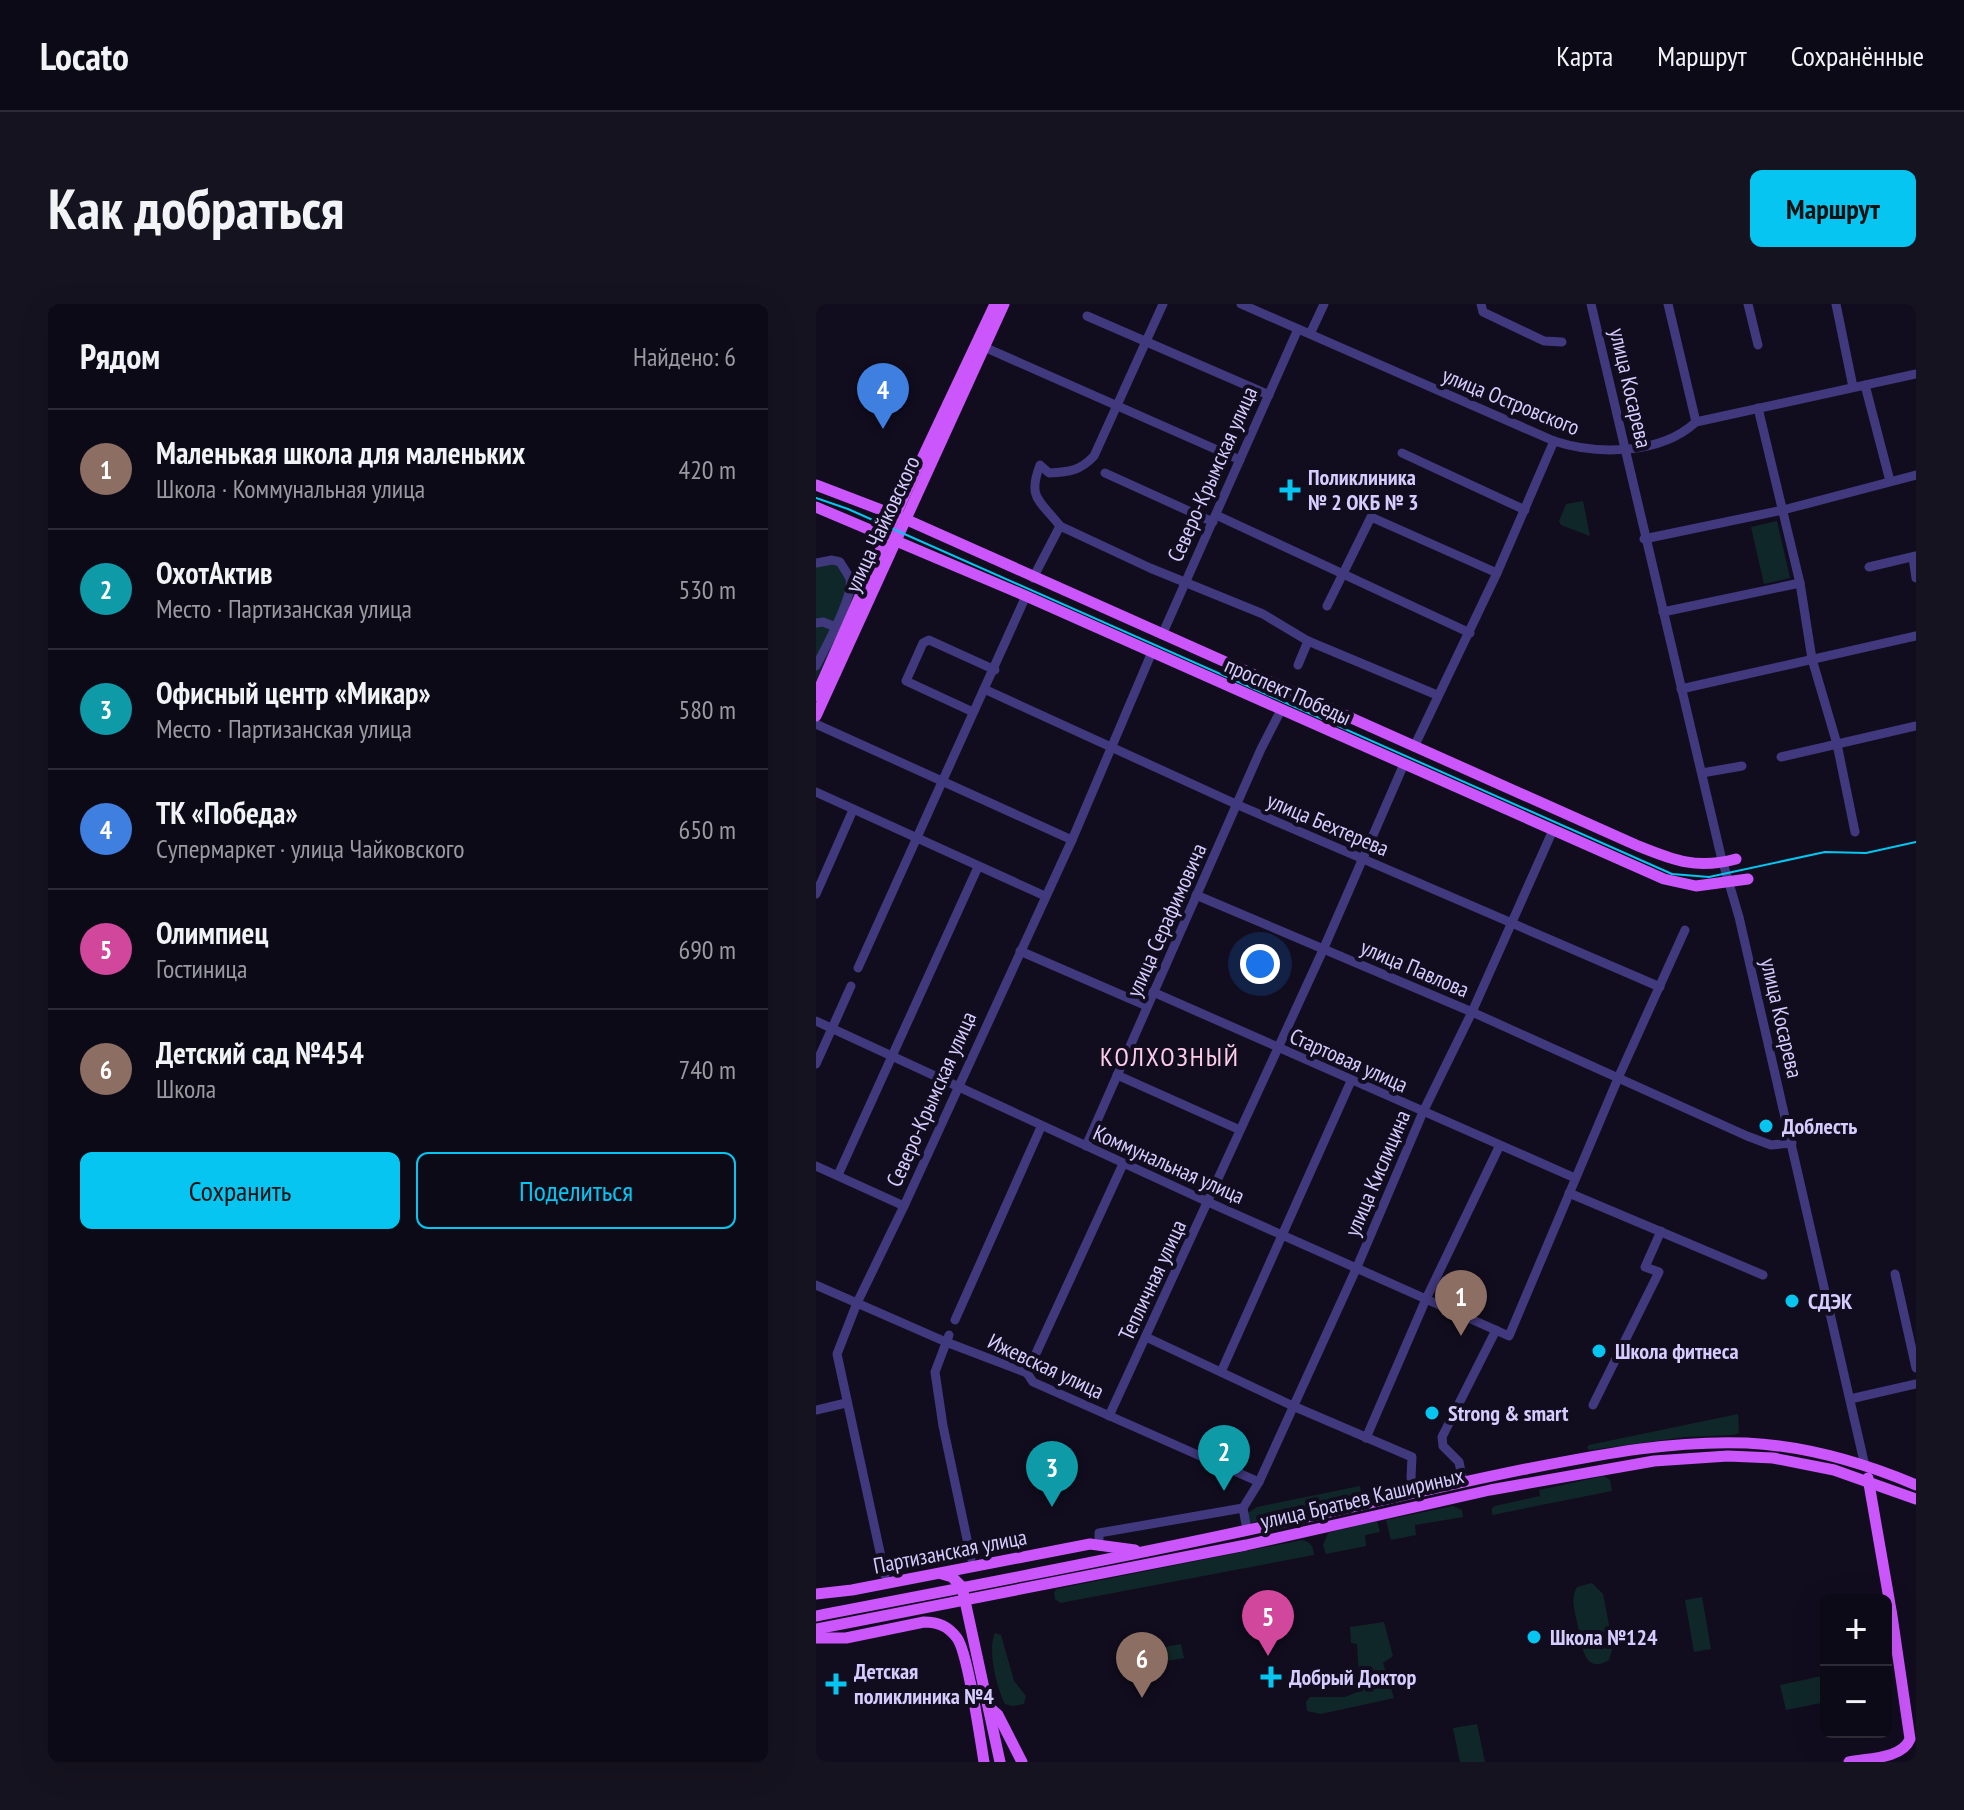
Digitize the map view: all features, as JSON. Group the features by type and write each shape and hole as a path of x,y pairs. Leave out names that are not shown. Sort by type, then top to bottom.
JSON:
{"main road":[{"name":"улица Чайковского","path":"816,716 995,304"},
{"name":"улица Чайковского","path":"900,518 1004,304"},
{"name":"проспект Победы","path":"816,485 900,518 1675,861 1693,864 1723,863 1736,859"},
{"name":"проспект Победы","path":"816,507 1026,596 1678,884 1706,886 1748,879"},
{"name":"улица Чайковского","path":"816,696 891,539"},
{"name":"улица Братьев Кашириных","path":"816,1629 1143,1551 1608,1453 1717,1442 1788,1447 1865,1466 1916,1485"},
{"name":"улица Братьев Кашириных","path":"816,1616 1246,1545 1476,1493 1685,1457 1761,1457 1822,1467 1916,1499"},
{"name":"улица Косарева","path":"1849,1762 1899,1752 1907,1745 1910,1734 1865,1466"},
{"path":"1095,1544 1143,1551"},
{"name":"Партизанская улица","path":"816,1593 852,1590 1095,1544"},
{"path":"940,1574 952,1577 964,1593 1000,1762"},
{"path":"816,1638 846,1638 924,1622 947,1628 956,1638 963,1656 984,1762"},
{"path":"989,1707 998,1715 1022,1762"}],"street":[{"path":"1163,304 1094,456 1084,467 1049,473 1040,465 1033,492 1060,526 1263,614 1308,641 1437,695"},
{"name":"улица Островского","path":"1241,304 1554,441 1600,451 1666,440 1684,433 1696,422 1916,374"},
{"path":"1310,334 1324,304"},
{"path":"1481,304 1483,312 1544,341 1562,342"},
{"name":"улица Косарева","path":"1591,304 1644,539 1792,1143 1865,1466"},
{"path":"1668,304 1696,422"},
{"path":"1748,304 1758,345"},
{"path":"1836,304 1853,387"},
{"path":"1087,316 1269,395"},
{"name":"Северо-Крымская улица","path":"1162,635 1298,329"},
{"path":"984,347 1240,460"},
{"path":"1865,385 1890,481"},
{"path":"1758,408 1800,583 1812,659 1837,744 1855,832"},
{"path":"1414,747 1470,633 1554,441"},
{"path":"1402,453 1525,510"},
{"path":"1105,473 1470,633"},
{"path":"1644,539 1783,510 1916,475"},
{"path":"1327,606 1371,517 1497,573"},
{"path":"1033,578 1060,526"},
{"path":"1869,567 1914,556 1916,578"},
{"path":"816,563 840,562 850,580 850,589 836,627 816,666"},
{"path":"1663,612 1800,583"},
{"path":"858,968 1026,596"},
{"path":"816,623 836,627"},
{"path":"1681,689 1916,636"},
{"path":"973,712 906,681 923,643 929,640 995,670"},
{"path":"1298,665 1308,641"},
{"name":"Северо-Крымская улица","path":"885,1575 837,1354 857,1303 1072,840 1152,652"},
{"name":"улица Бехтерева","path":"984,689 1112,750 1660,987"},
{"name":"улица Серафимовича","path":"1086,1146 1281,710"},
{"path":"816,724 1072,840"},
{"path":"1781,757 1916,726"},
{"name":"Тепличная улица","path":"1109,1416 1323,950 1404,764"},
{"path":"1702,773 1742,766"},
{"path":"816,792 1045,896"},
{"path":"816,894 853,810"},
{"name":"улица Кислицина","path":"1243,1508 1259,1482 1357,1267 1423,1112 1472,1012 1553,830"},
{"path":"838,1175 978,867"},
{"name":"улица Павлова","path":"1196,895 1619,1076 1747,1136 1771,1145 1792,1143"},
{"path":"1685,930 1569,1193 1763,1275"},
{"path":"1020,951 1147,1006"},
{"path":"816,1064 851,986"},
{"name":"Стартовая улица","path":"1153,992 1575,1178"},
{"name":"Коммунальная улица","path":"816,1021 1041,1127 1509,1336 1569,1193"},
{"path":"1117,1075 1240,1130"},
{"path":"1221,1372 1351,1081"},
{"path":"955,1320 1041,1127"},
{"path":"1366,1438 1426,1299 1499,1147"},
{"path":"1027,1373 1123,1164"},
{"path":"816,1166 904,1206"},
{"path":"1593,1405 1659,1272 1645,1267 1661,1231"},
{"path":"1895,1274 1916,1368"},
{"name":"Ижевская улица","path":"816,1285 1027,1373 1033,1382 1259,1482"},
{"path":"1463,1482 1459,1462 1443,1446 1442,1437 1496,1330"},
{"path":"1146,1337 1293,1406 1412,1457 1414,1492"},
{"path":"947,1338 935,1372 943,1426 971,1558"},
{"path":"1850,1399 1916,1384"},
{"path":"816,1410 846,1403"},
{"path":"1243,1508 1247,1530"},
{"name":"Партизанская улица","path":"1095,1544 1099,1533 1243,1508"}],"green space":[{"path":"1583,501 1590,536 1561,525 1559,521 1566,504"},
{"path":"1777,521 1790,578 1764,584 1751,527"},
{"path":"838,556 849,572 864,578 816,681 816,560"},
{"path":"1738,1414 1739,1433 1734,1435 1587,1448 1589,1445"},
{"path":"1604,1476 1610,1480 1612,1491 1492,1515 1495,1506 1540,1496 1539,1490"},
{"path":"1360,1486 1362,1498 1250,1523 1248,1513 1257,1507"},
{"path":"1453,1506 1462,1510 1463,1517 1415,1525 1416,1535 1391,1540 1386,1520"},
{"path":"1377,1521 1380,1532 1365,1535 1366,1546 1326,1554 1323,1545 1328,1533"},
{"path":"1302,1540 1311,1545 1314,1555 1060,1603 1055,1599 1057,1589"},
{"path":"1592,1583 1603,1594 1613,1646 1609,1660 1601,1664 1594,1664 1585,1655 1574,1606 1577,1587"},
{"path":"1702,1597 1711,1649 1694,1652 1685,1600"},
{"path":"1384,1622 1393,1656 1383,1663 1394,1698 1321,1714 1307,1711 1306,1702 1310,1697 1345,1697 1360,1691 1357,1644 1351,1643 1350,1627"},
{"path":"995,1633 1001,1635 1014,1681 1026,1696 1024,1704 1005,1704 1002,1697 993,1659"},
{"path":"1181,1644 1184,1658 1140,1666 1137,1652"},
{"path":"1820,1676 1820,1703 1786,1710 1780,1685"},
{"path":"1477,1724 1485,1762 1460,1762 1453,1728"}],"tram line":[{"path":"816,498 848,509 1672,874 1709,877 1825,852 1866,853 1916,842"}],"place":[{"name":"ТК «Победа»","path":"883,429"},
{"name":"Поликлиника № 2 ОКБ № 3","path":"1290,490"},
{"name":"Доблесть","path":"1766,1126"},
{"name":"СДЭК","path":"1792,1301"},
{"name":"Маленькая школа для маленьких","path":"1461,1336"},
{"name":"Школа фитнеса","path":"1599,1351"},
{"name":"Strong & smart","path":"1432,1413"},
{"name":"ОхотАктив","path":"1224,1491"},
{"name":"Офисный центр «Микар»","path":"1052,1507"},
{"name":"Школа №124","path":"1534,1637"},
{"name":"Олимпиец","path":"1268,1656"},
{"name":"Добрый Доктор","path":"1271,1677"},
{"name":"Детская поликлиника №4","path":"836,1684"},
{"name":"Детский сад №454","path":"1142,1698"}],"district":[{"name":"КОЛХОЗНЫЙ","path":"1170,1056"}]}
